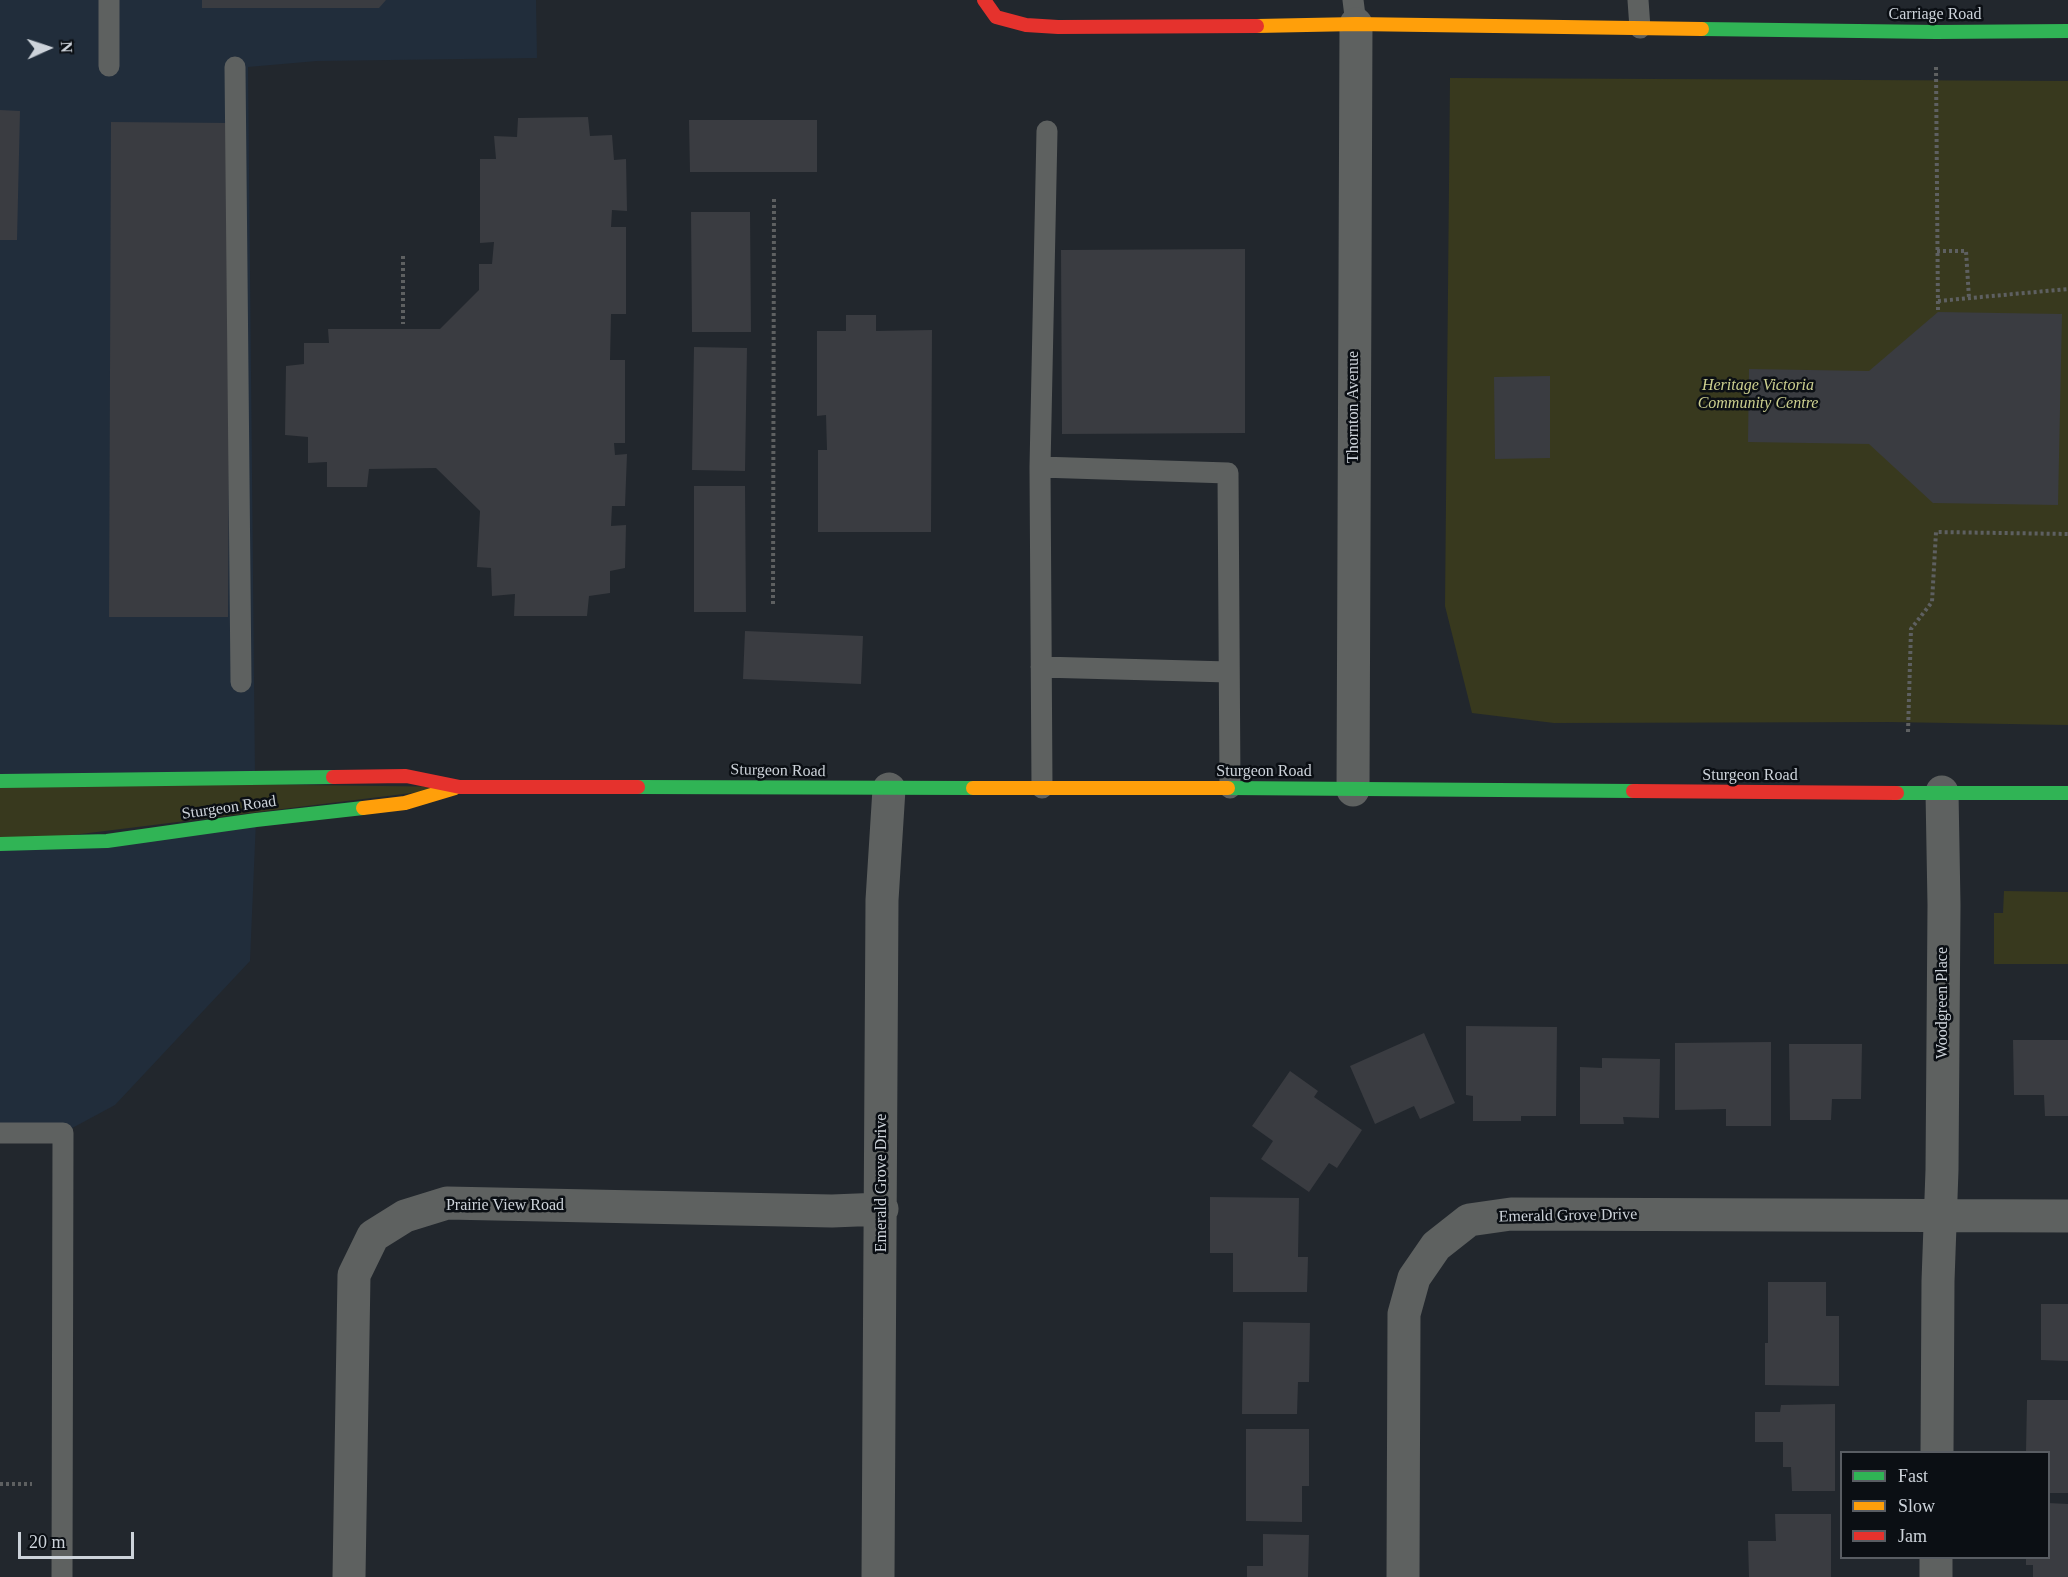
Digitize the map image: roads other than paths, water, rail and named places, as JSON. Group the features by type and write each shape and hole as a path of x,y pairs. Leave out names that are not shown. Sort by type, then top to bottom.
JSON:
{"main road":[{"name":"Carriage Road","path":"984,0 996,17 1026,25 1081,27 1299,26 1354,12 1640,28 1936,32 2068,31"},
{"name":"Sturgeon Road","path":"0,781 406,776 460,786 2068,793"},
{"name":"Sturgeon Road","path":"0,844 107,841 256,820 405,803 460,786"}],"street":[{"name":"Thornton Avenue","path":"1353,790 1354,12"},
{"name":"Emerald Grove Drive","path":"878,1577 882,1209 882,900 890,789"},
{"name":"Woodgreen Place","path":"1937,1451 1944,917 1942,792"},
{"name":"Prairie View Road","path":"349,1577 354,1275 373,1236 405,1216 447,1203 832,1211 882,1209"},
{"name":"Emerald Grove Drive","path":"1403,1577 1404,1314 1414,1278 1436,1246 1469,1220 1511,1214 1941,1215"},
{"path":"1941,1215 2068,1216"},
{"path":"1936,1559 1936,1577"}],"lane":[{"path":"109,0 109,66"},
{"path":"1638,0 1640,28"},
{"path":"235,67 242,682"},
{"path":"1041,788 1040,467 1047,131"},
{"path":"1040,467 1228,473 1230,788"},
{"path":"1041,667 1229,672"},
{"path":"0,1133 63,1133 62,1577"}],"park label":[{"name":"Heritage Victoria Community Centre","path":"1758,395"}]}
